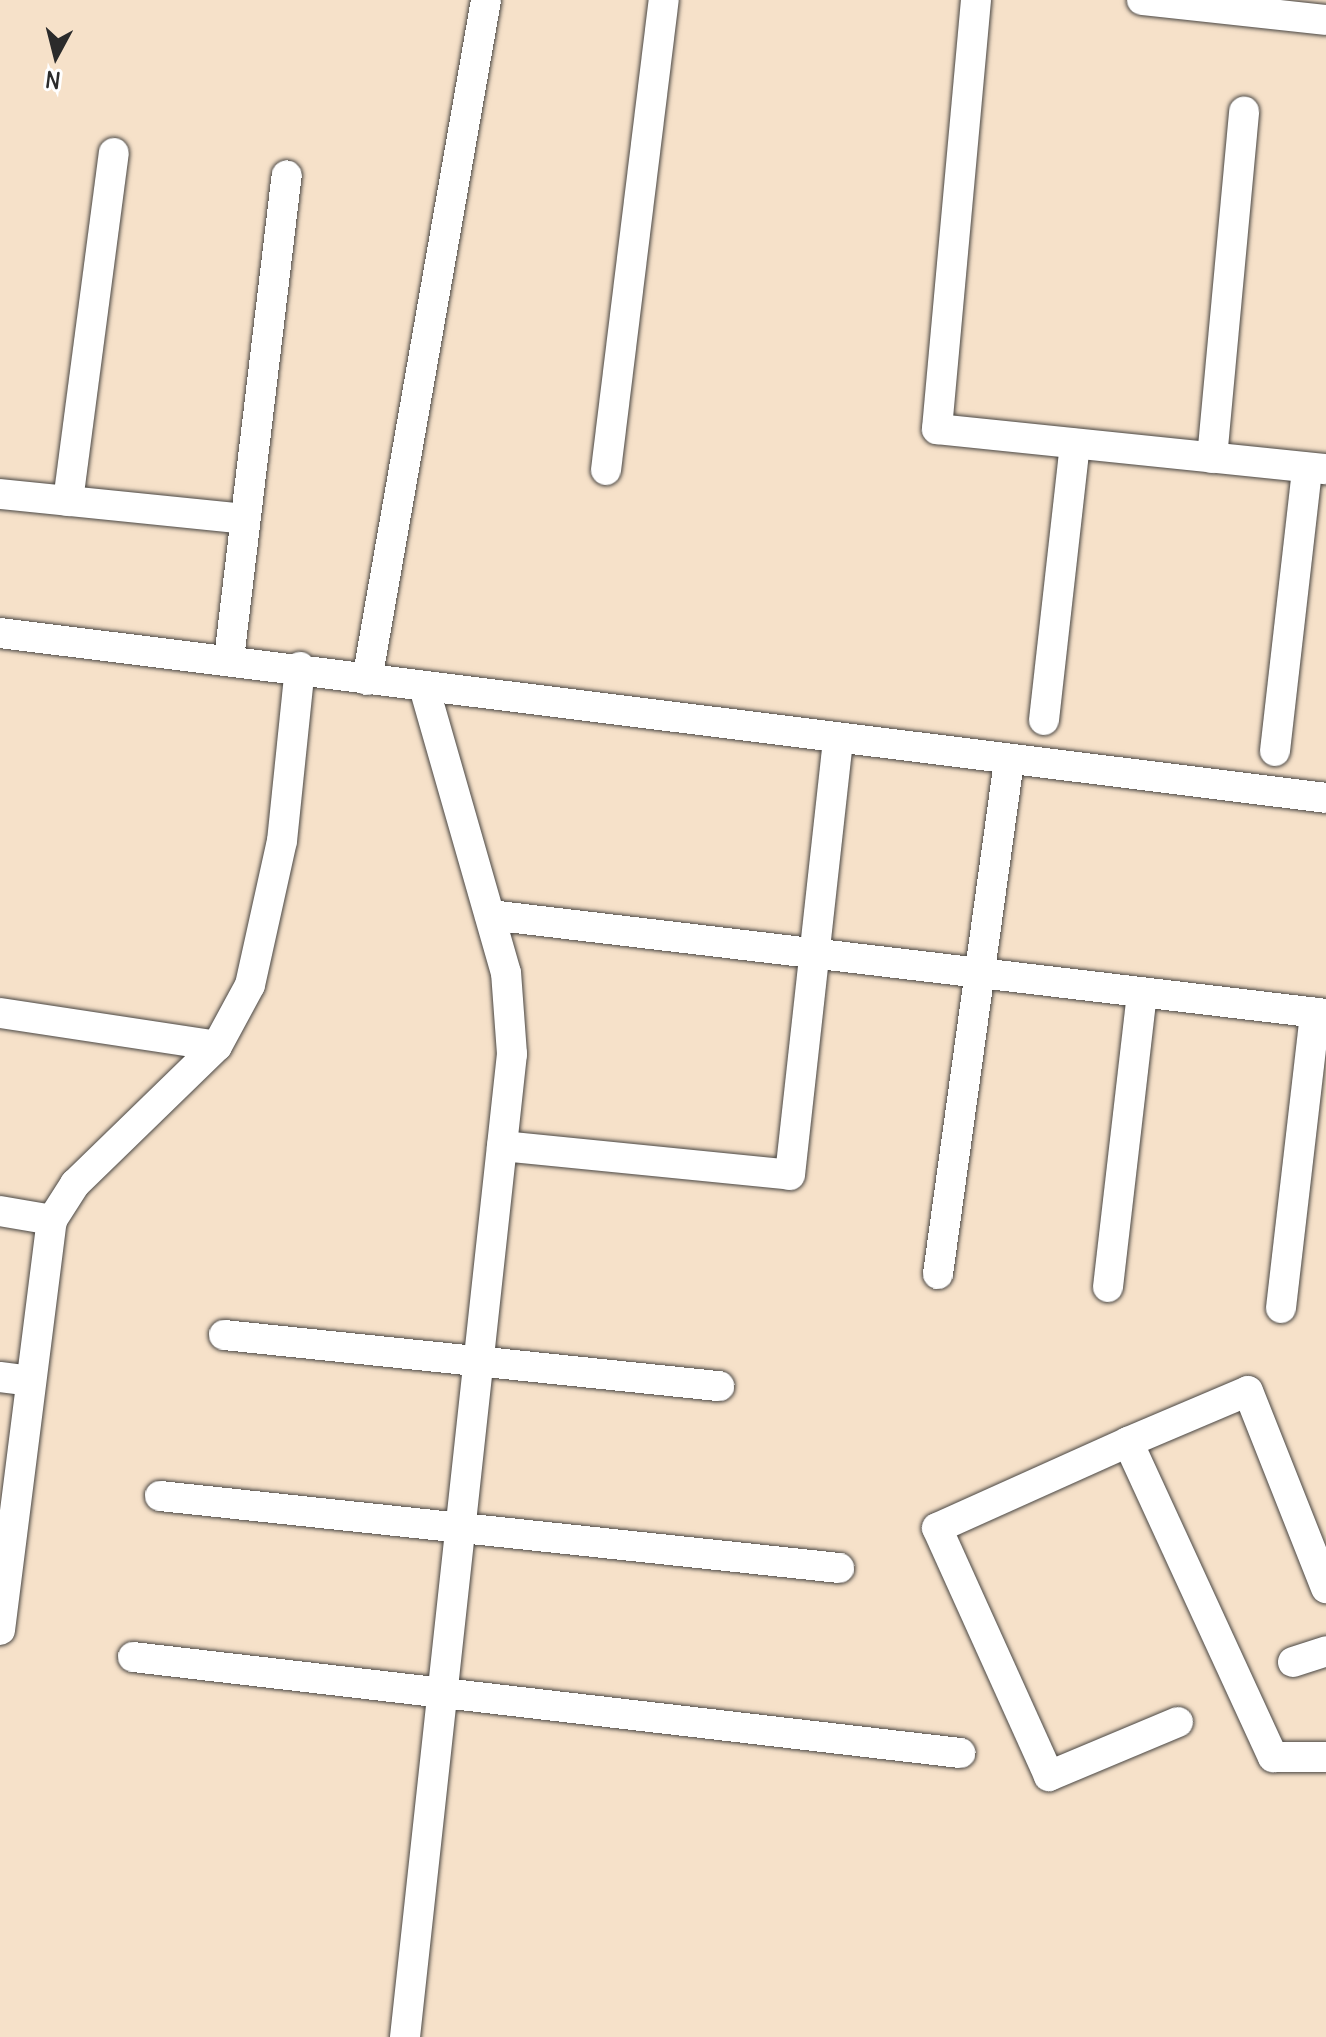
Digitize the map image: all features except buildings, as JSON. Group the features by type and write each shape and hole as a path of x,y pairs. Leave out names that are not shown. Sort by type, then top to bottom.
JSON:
{"street":[{"path":"367,680 486,0"},
{"path":"606,470 664,0"},
{"path":"976,0 937,429 1316,469 1275,751"},
{"path":"1142,0 1326,20"},
{"path":"1212,458 1244,111"},
{"path":"68,501 114,153"},
{"path":"229,659 287,175"},
{"path":"1044,720 1075,444"},
{"path":"0,494 245,519"},
{"path":"0,633 300,667 425,691 1326,798"},
{"path":"0,1630 4,1560 52,1220 75,1184 217,1046 250,985 267,927 300,667"},
{"path":"405,2037 439,1696 502,1146 512,1005 490,915 425,691"},
{"path":"502,1146 790,1175 838,740"},
{"path":"938,1274 1009,761"},
{"path":"490,915 1321,1014 1281,1308"},
{"path":"1108,1287 1142,993"},
{"path":"0,1013 217,1046"},
{"path":"0,1211 52,1220"},
{"path":"224,1335 719,1386"},
{"path":"0,1377 31,1381"},
{"path":"1178,1722 1049,1776 937,1528 1248,1391 1326,1588"},
{"path":"1128,1442 1273,1757 1326,1757"},
{"path":"160,1496 839,1568"},
{"path":"1293,1662 1326,1651"},
{"path":"133,1657 439,1696 960,1753"}]}
